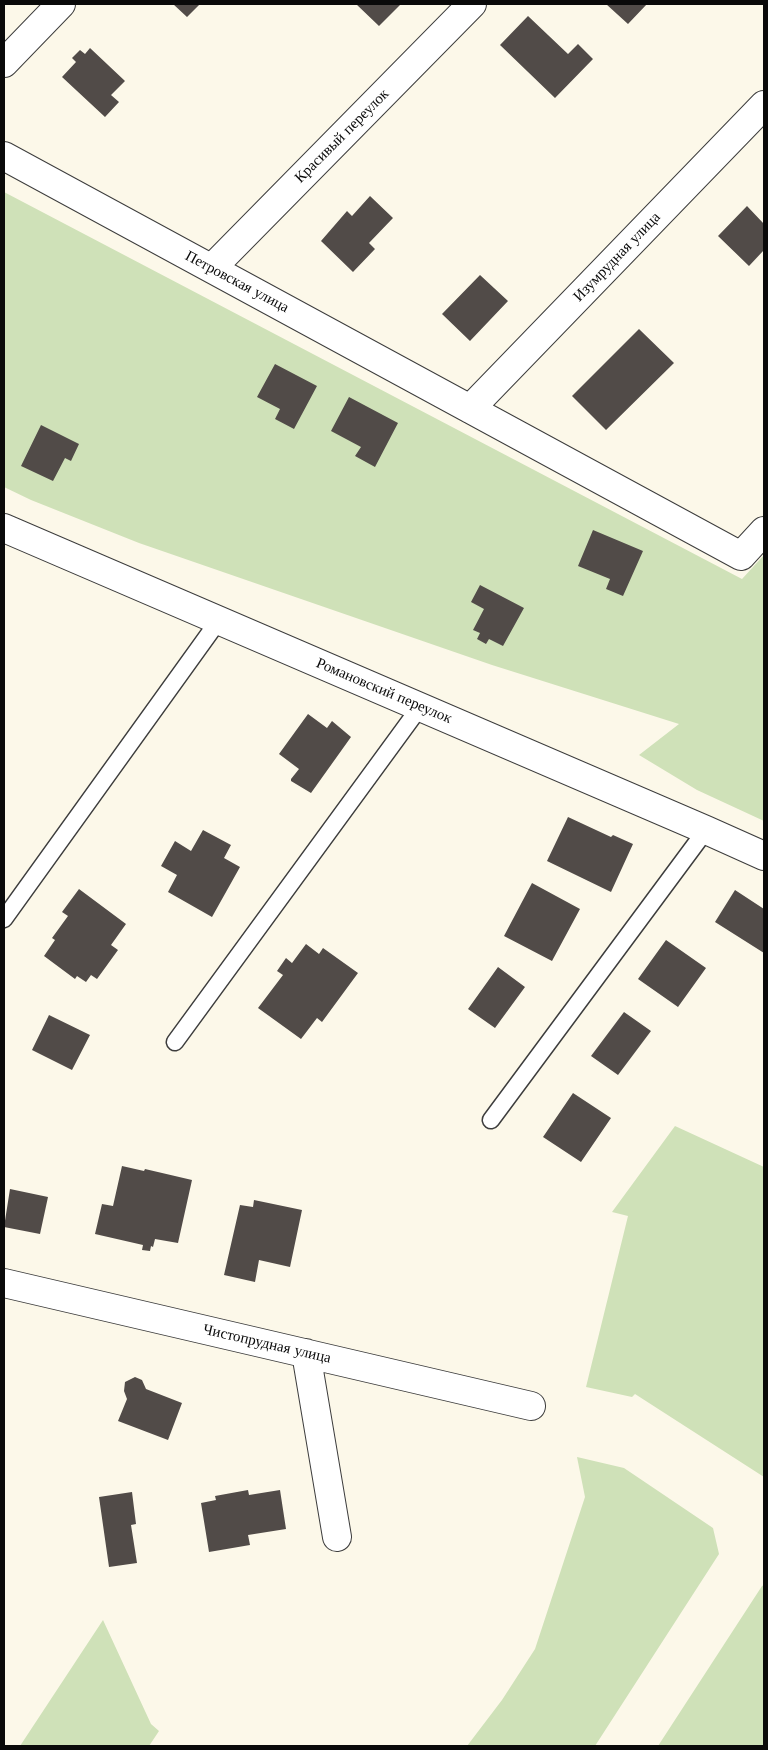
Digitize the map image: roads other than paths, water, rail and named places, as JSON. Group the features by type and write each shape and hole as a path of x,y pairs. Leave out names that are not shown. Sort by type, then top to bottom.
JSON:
{"street":[{"path":"4,63 60,4"},
{"name":"Красивый переулок","path":"212,268 472,4"},
{"name":"Изумрудная улица","path":"470,409 764,105"},
{"name":"Петровская улица","path":"4,156 741,556 764,531"},
{"name":"Романовский переулок","path":"4,528 764,856"},
{"name":"Чистопрудная улица","path":"4,1283 531,1406"},
{"path":"306,1354 337,1537"}],"lane":[{"path":"4,919 218,620"},
{"path":"175,1042 420,707"},
{"path":"490,1120 706,830"}]}
